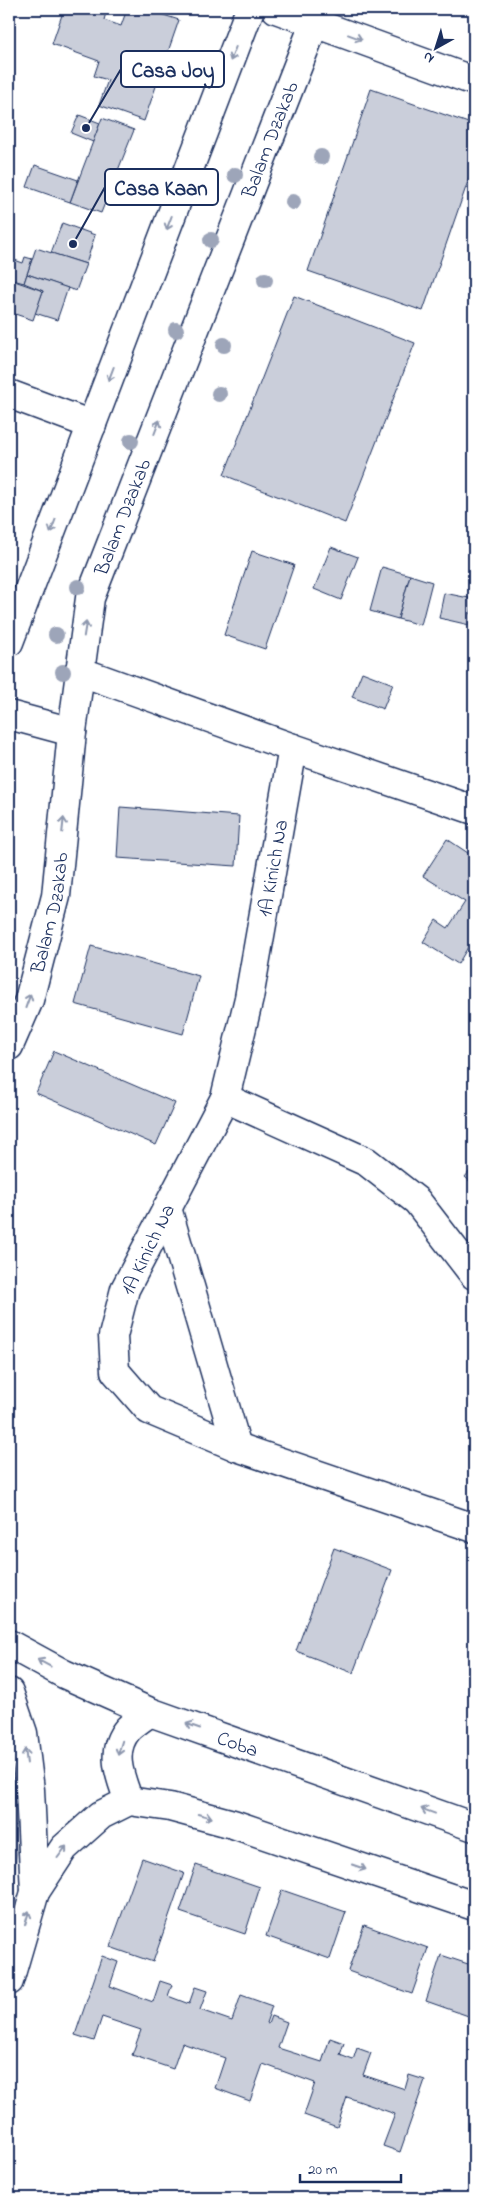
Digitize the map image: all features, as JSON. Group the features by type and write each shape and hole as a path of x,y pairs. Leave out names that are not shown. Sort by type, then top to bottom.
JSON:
{"street":[{"path":"9,642 250,9"},
{"path":"276,9 317,16 474,81"},
{"name":"Balam Dzakab","path":"9,1046 29,1000 56,896 72,732 90,598 317,16"},
{"path":"9,394 92,425"},
{"path":"79,671 293,748 474,810"},
{"path":"9,714 72,732"},
{"name":"1A Kinich Na","path":"293,748 249,998 225,1098 125,1290 113,1336 115,1371 149,1410 237,1447 474,1528"},
{"path":"225,1098 367,1162 417,1201 474,1275"},
{"path":"167,1208 237,1447"},
{"name":"Coba","path":"9,1644 64,1674 150,1712 474,1827"},
{"path":"9,1692 24,1743 30,1790 35,1892"},
{"path":"129,1801 118,1772 118,1749 128,1730 150,1712"},
{"path":"9,1981 35,1892 64,1848 101,1815 129,1801 170,1807 233,1824 474,1906"}],"shaded area":[{"path":"9,1764 19,1824 14,1884 9,1912"}],"building":[{"path":"64,9 107,9 104,20 121,26 127,9 145,9 179,20 144,121 99,105 108,80 94,76 99,61 52,44"},
{"path":"371,89 474,125 474,164 423,311 308,271"},
{"path":"79,115 100,123 93,142 71,133"},
{"path":"102,118 134,130 101,213 70,202"},
{"path":"35,165 78,180 70,202 27,187"},
{"path":"62,223 95,235 86,264 51,253"},
{"path":"36,248 86,264 76,291 27,274"},
{"path":"25,257 32,259 24,283 9,279 9,258 23,263"},
{"path":"27,274 68,288 57,320 35,313 43,291 24,283"},
{"path":"9,279 43,291 33,320 9,312"},
{"path":"294,296 415,343 345,523 224,475"},
{"path":"331,547 358,557 341,600 314,589"},
{"path":"252,551 294,565 265,649 224,635"},
{"path":"382,567 410,575 398,619 370,611"},
{"path":"410,575 432,582 421,625 398,619"},
{"path":"444,593 474,599 471,614 474,615 474,626 439,618"},
{"path":"362,672 393,684 383,709 352,697"},
{"path":"120,807 239,816 236,866 117,858"},
{"path":"447,839 474,857 474,937 458,964 423,942 436,920 448,928 465,902 423,876"},
{"path":"91,946 199,976 183,1034 75,1004"},
{"path":"54,1051 175,1103 156,1145 36,1093"},
{"path":"474,1166 474,1185 465,1177"},
{"path":"334,1548 392,1570 353,1673 296,1651"},
{"path":"142,1858 184,1873 153,1962 110,1947"},
{"path":"196,1865 260,1887 245,1934 180,1912"},
{"path":"282,1890 346,1912 330,1959 266,1936"},
{"path":"364,1925 428,1948 412,1994 348,1971"},
{"path":"441,1955 474,1966 474,2018 426,2001"},
{"path":"102,1956 118,1962 110,1986 153,2002 160,1981 172,1985 168,1996 189,2004 195,1987 207,1991 200,2010 232,2021 241,1995 272,2006 266,2023 268,2024 271,2016 287,2022 278,2048 322,2062 330,2038 344,2043 340,2055 353,2060 357,2048 371,2053 363,2075 405,2089 409,2075 425,2080 400,2152 383,2146 395,2114 347,2097 337,2127 304,2115 315,2083 263,2064 250,2101 215,2088 225,2058 182,2043 173,2069 132,2055 141,2030 102,2017 94,2041 75,2035"}],"place":[{"name":"Casa Joy","path":"86,128"},
{"name":"Casa Kaan","path":"73,244"}]}
